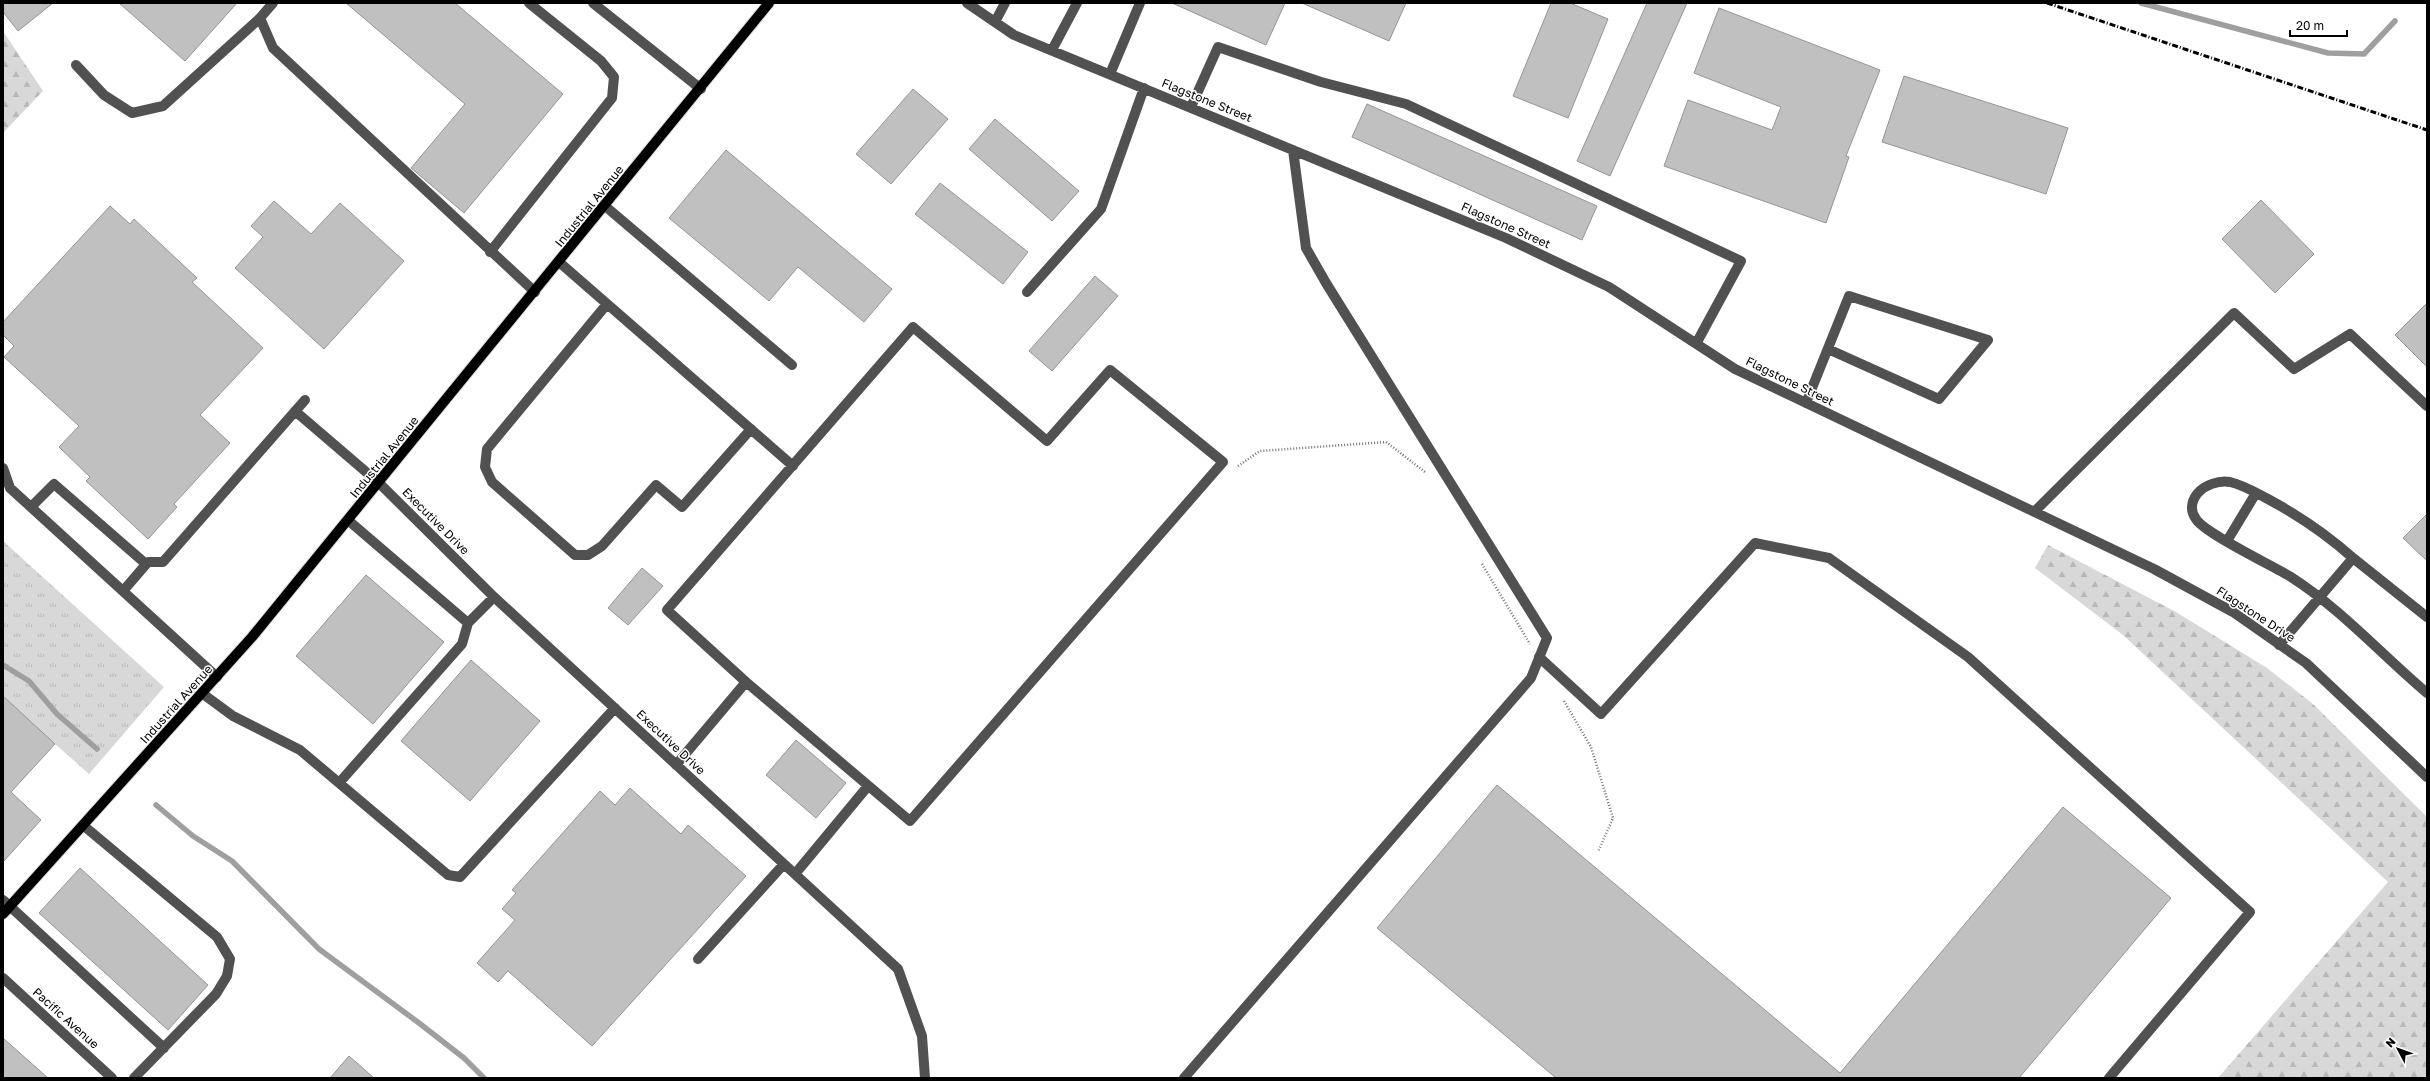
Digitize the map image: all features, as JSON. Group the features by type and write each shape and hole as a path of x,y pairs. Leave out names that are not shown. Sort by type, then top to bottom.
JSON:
{"main road":[{"name":"Industrial Avenue","path":"5,907 84,826 217,678 349,521 769,3"}],"street":[{"path":"76,65 104,95 132,113 163,106 260,18 273,3"},
{"path":"490,252 612,98 614,77 601,61 529,3"},
{"name":"Flagstone Street","path":"967,3 1014,34 1506,238 1589,277 1609,287 1697,342 1736,369 2020,504"},
{"path":"995,22 1005,3"},
{"path":"1052,50 1077,3"},
{"path":"1110,74 1140,3"},
{"path":"600,5 700,89"},
{"path":"260,18 273,48 490,252 535,292"},
{"path":"1191,107 1218,47 1321,82 1406,104 1600,194 1741,261 1697,342"},
{"path":"1027,292 1101,209 1144,88"},
{"path":"1184,1078 1531,678 1537,654 1547,638 1326,283 1306,248 1293,150"},
{"path":"605,206 792,366"},
{"path":"559,262 793,466"},
{"path":"1806,403 1849,296 1988,340 1939,399 1828,349"},
{"path":"608,304 487,449 485,467 492,482 575,555 588,555 602,546 656,484 682,507 751,429"},
{"path":"2034,512 2234,313 2294,370 2350,334 2427,406"},
{"path":"913,327 1047,441 1110,370 1223,462 910,822 746,682 667,610 913,327"},
{"path":"123,591 148,562 163,562 305,400"},
{"name":"Executive Drive","path":"295,411 379,483 494,597 898,969 922,1036 925,1078"},
{"path":"3,468 10,488 217,678"},
{"path":"2427,617 2353,558 2332,539 2303,519 2256,493 2230,482 2218,482 2206,487 2198,494 2192,510 2196,520 2201,526 2291,577 2320,597 2427,693"},
{"path":"31,507 54,484 146,564"},
{"path":"2227,541 2256,493"},
{"name":"Flagstone Drive","path":"2020,504 2154,569 2233,612 2306,663 2427,776"},
{"path":"349,521 468,623"},
{"path":"1537,654 1601,714 1755,543 1829,558 1968,657 2250,912 2109,1078"},
{"path":"2279,645 2353,558"},
{"path":"339,783 462,644 468,623 494,597"},
{"path":"676,765 746,682"},
{"path":"203,694 233,716 300,750 448,875 460,877 615,708"},
{"path":"795,874 868,786"},
{"path":"84,826 217,937 230,959 227,976 216,994 134,1078"},
{"path":"698,959 784,864"},
{"path":"5,907 164,1048"},
{"name":"Pacific Avenue","path":"3,978 112,1078"}],"path":[{"path":"1238,466 1260,451 1386,442 1428,474"},
{"path":"1481,563 1537,654"},
{"path":"1563,700 1591,747 1613,818 1598,852"}],"green space":[{"path":"3,31 43,91 3,133"},
{"path":"3,541 164,687 89,774 3,698"},
{"path":"2048,545 2176,612 2267,668 2313,704 2427,817 2427,1078 2218,1078 2388,882 2123,635 2035,568"}],"building":[{"path":"3,3 53,3 18,31 3,12"},
{"path":"119,3 237,3 185,61"},
{"path":"346,3 455,3 563,94 464,213 411,168 465,104"},
{"path":"1172,3 1285,3 1266,45"},
{"path":"1302,3 1406,3 1389,41"},
{"path":"1551,3 1570,3 1608,19 1568,118 1513,96"},
{"path":"1647,3 1687,3 1610,176 1577,161"},
{"path":"1719,8 1880,70 1846,156 1849,157 1826,223 1664,166 1688,100 1772,130 1781,107 1694,73"},
{"path":"1904,76 2068,128 2046,194 1882,142"},
{"path":"913,89 948,119 891,184 856,154"},
{"path":"1367,104 1597,206 1582,240 1352,137"},
{"path":"995,119 1079,191 1052,221 969,149"},
{"path":"726,150 892,289 864,322 798,267 769,301 669,218"},
{"path":"940,183 1028,252 1003,284 915,214"},
{"path":"2261,200 2314,254 2275,293 2222,239"},
{"path":"274,201 311,234 340,203 404,261 324,349 235,268 263,237 251,226"},
{"path":"110,206 130,224 134,219 197,278 192,282 263,348 200,415 230,443 174,504 177,507 148,539 86,481 90,477 59,447 79,426 4,357 14,346 3,335 3,322"},
{"path":"1095,276 1118,296 1052,371 1029,351"},
{"path":"2427,303 2427,367 2395,335"},
{"path":"2427,514 2427,561 2403,538"},
{"path":"642,568 663,586 628,625 608,608"},
{"path":"366,575 444,642 373,724 296,656"},
{"path":"471,660 540,721 470,801 401,741"},
{"path":"3,696 55,744 11,792 41,820 3,862"},
{"path":"796,740 846,783 816,818 766,775"},
{"path":"1497,785 1840,1073 2063,807 2171,898 2019,1078 1556,1078 1377,928"},
{"path":"630,788 681,834 688,825 746,876 592,1046 508,971 498,982 477,963 515,920 502,909 516,893 512,890 600,791 615,805"},
{"path":"80,868 208,985 168,1030 39,913"},
{"path":"3,1038 48,1078 3,1078"},
{"path":"349,1056 374,1078 330,1078"}],"waterway":[{"path":"2141,3 2328,53 2364,54 2395,21"},
{"path":"3,665 29,681 57,714 97,749"},
{"path":"156,805 193,836 232,861 319,949 464,1058 484,1078"}],"railway":[{"path":"2047,3 2427,130"}]}
